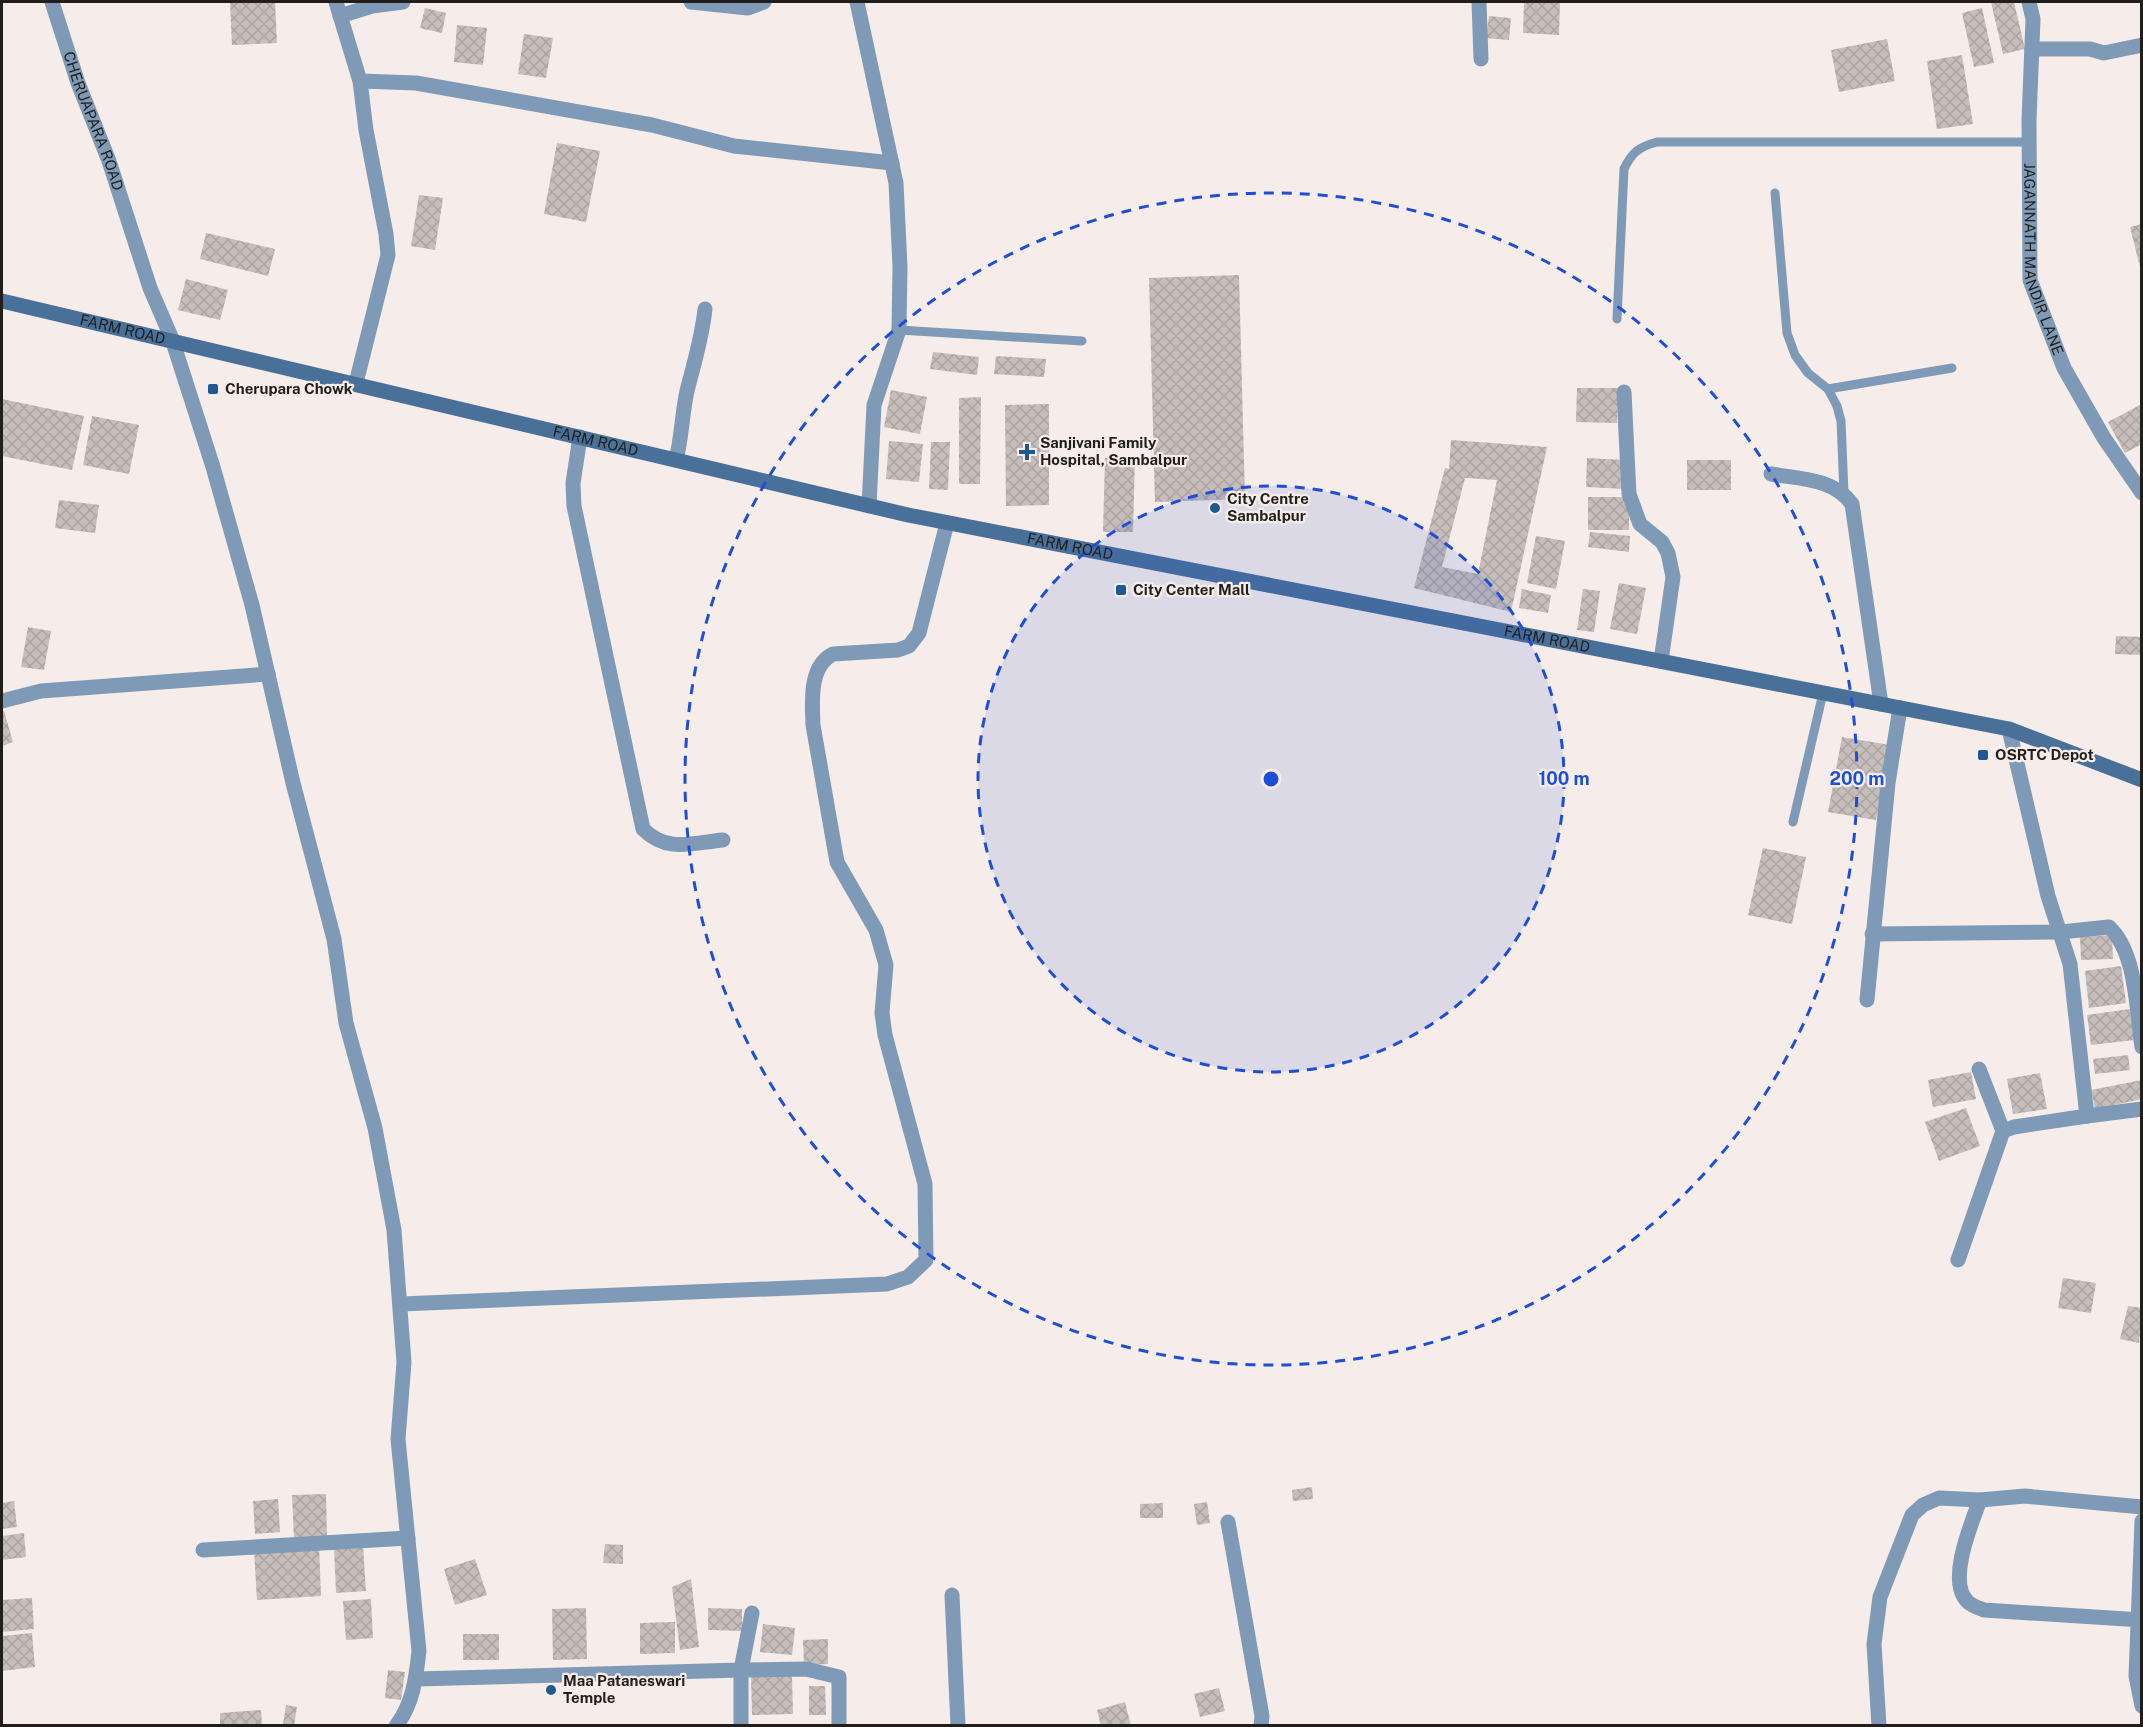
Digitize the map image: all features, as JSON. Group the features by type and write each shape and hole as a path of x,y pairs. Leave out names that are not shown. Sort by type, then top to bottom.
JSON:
{"main road":[{"name":"FARM ROAD","path":"2,301 172,339 947,523 2009,729 2142,780"}],"street":[{"name":"CHERUAPARA ROAD","path":"52,2 78,83 109,161 134,242 172,339 230,525 252,605 334,939 346,1023 375,1128 394,1230 401,1304 404,1362 398,1439 419,1651 416,1680 407,1712 396,1725"},
{"path":"356,383 387,255 386,234 366,130 360,81 338,9 403,2"},
{"path":"691,2 748,8 764,2"},
{"path":"856,2 896,183 900,267 899,330 874,405 869,506"},
{"path":"1479,2 1481,59"},
{"name":"JAGANNATH MANDIR LANE","path":"2029,2 2033,19 2030,280 2064,368 2104,438 2142,493"},
{"path":"2032,49 2090,49 2104,53 2142,45"},
{"path":"360,81 416,83 652,125 734,146 892,163"},
{"path":"676,460 682,438 687,391 703,333 705,309"},
{"path":"1624,392 1629,457 1629,494 1640,524 1662,542 1672,563 1673,577 1661,662"},
{"path":"580,436 573,483 574,506 644,829 654,840 668,845 723,840"},
{"path":"1771,474 1832,485 1844,493 1852,504 1881,704"},
{"path":"401,1304 887,1284 908,1277 926,1260 925,1184 885,1035 882,1013 886,965 876,930 837,862 813,725 812,706 817,668 824,658 832,654 898,650 909,646 919,633 947,523"},
{"path":"2,701 41,691 268,674"},
{"path":"1867,1000 1888,783 1900,708"},
{"path":"2009,729 2048,896 2070,964 2087,1116"},
{"path":"1872,934 2061,932 2109,927 2120,937 2127,952 2142,1047"},
{"path":"1958,1260 2003,1131 1979,1068"},
{"path":"2003,1131 2014,1127 2142,1109"},
{"path":"1879,1725 1874,1644 1880,1597 1912,1515 1923,1505 1939,1498 1980,1500 2053,1498 2142,1507"},
{"path":"1980,1500 1961,1562 1960,1580 1963,1596 1969,1604 1984,1610 2139,1620"},
{"path":"2142,1521 2136,1676 2142,1706"},
{"path":"1228,1522 1262,1716 1261,1725"},
{"path":"203,1550 408,1538"},
{"path":"952,1595 958,1725"},
{"path":"741,1725 741,1670 752,1613"},
{"path":"416,1680 806,1669 839,1677 839,1725"}],"lane":[{"path":"1617,320 1624,169 1630,156 1640,146 1657,142 2030,141"},
{"path":"1775,193 1787,333 1794,355 1808,373 1828,388 1841,421 1844,493"},
{"path":"899,330 1082,340"},
{"path":"1828,388 1952,368"},
{"path":"1793,822 1823,693"}],"building":[{"path":"230,2 275,2 277,43 232,45"},
{"path":"1524,2 1560,2 1559,35 1523,33"},
{"path":"1991,2 2014,2 2025,49 2003,54"},
{"path":"425,8 446,13 442,33 420,28"},
{"path":"1982,8 1994,63 1974,67 1962,13"},
{"path":"1489,16 1511,18 1509,40 1486,38"},
{"path":"457,25 487,28 483,65 454,62"},
{"path":"524,34 553,38 546,78 518,74"},
{"path":"1887,39 1895,81 1839,92 1831,50"},
{"path":"1962,55 1973,124 1937,129 1927,61"},
{"path":"557,143 600,151 586,222 544,214"},
{"path":"419,195 443,198 435,250 411,246"},
{"path":"2142,224 2142,270 2141,271 2130,227"},
{"path":"206,233 275,249 268,276 200,259"},
{"path":"1239,275 1245,499 1155,502 1149,278"},
{"path":"186,279 228,290 220,320 178,310"},
{"path":"933,352 979,357 977,375 930,369"},
{"path":"996,356 1046,359 1044,377 994,374"},
{"path":"1577,388 1618,388 1617,423 1576,422"},
{"path":"891,390 927,397 920,434 884,427"},
{"path":"981,397 980,484 959,484 959,398"},
{"path":"2,399 84,416 72,470 2,456"},
{"path":"1049,404 1049,505 1006,506 1005,405"},
{"path":"2142,404 2142,444 2125,453 2108,422"},
{"path":"92,416 139,425 129,474 83,465"},
{"path":"1451,440 1547,447 1511,612 1414,588 1445,468 1449,469","holes":["1465,478 1497,480 1478,574 1442,567"]},
{"path":"889,441 923,444 919,482 886,479"},
{"path":"931,442 950,442 948,490 929,489"},
{"path":"1105,458 1135,458 1133,532 1103,532"},
{"path":"1587,458 1626,460 1625,489 1586,487"},
{"path":"1687,460 1731,460 1731,490 1687,490"},
{"path":"1588,497 1629,497 1629,530 1588,530"},
{"path":"59,500 99,505 95,533 55,528"},
{"path":"1590,532 1630,536 1629,552 1588,547"},
{"path":"1536,536 1565,541 1556,589 1527,583"},
{"path":"1619,583 1646,588 1637,634 1610,629"},
{"path":"1522,589 1551,595 1548,613 1519,608"},
{"path":"1583,589 1600,591 1594,632 1577,630"},
{"path":"28,627 51,631 44,670 21,667"},
{"path":"2116,636 2142,637 2142,655 2115,654"},
{"path":"4,711 13,742 2,746 2,712"},
{"path":"1842,737 1890,745 1876,820 1828,812"},
{"path":"1763,848 1806,857 1792,924 1748,915"},
{"path":"2112,935 2113,959 2081,960 2080,937"},
{"path":"2121,966 2126,1003 2089,1008 2085,971"},
{"path":"2130,1009 2134,1040 2091,1045 2087,1015"},
{"path":"2128,1055 2130,1070 2095,1074 2093,1059"},
{"path":"1971,1072 1976,1099 1933,1107 1928,1080"},
{"path":"2040,1073 2047,1109 2013,1114 2007,1079"},
{"path":"2142,1080 2142,1099 2095,1109 2091,1090"},
{"path":"1966,1108 1980,1146 1939,1161 1925,1122"},
{"path":"2063,1278 2096,1283 2091,1313 2058,1308"},
{"path":"2128,1306 2142,1308 2139,1343 2120,1339"},
{"path":"1312,1487 1313,1499 1293,1501 1292,1490"},
{"path":"326,1494 327,1538 294,1540 292,1495"},
{"path":"278,1499 280,1532 255,1534 253,1501"},
{"path":"14,1501 17,1527 2,1529 2,1503"},
{"path":"1207,1502 1210,1523 1197,1525 1194,1504"},
{"path":"1163,1503 1163,1518 1140,1518 1140,1504"},
{"path":"24,1533 26,1557 2,1560 2,1536"},
{"path":"605,1544 623,1545 623,1564 603,1563"},
{"path":"319,1546 321,1596 257,1600 254,1550"},
{"path":"363,1546 366,1591 336,1593 334,1547"},
{"path":"475,1559 487,1595 455,1605 444,1569"},
{"path":"691,1579 699,1647 680,1650 672,1587"},
{"path":"32,1598 34,1629 2,1632 2,1600"},
{"path":"371,1599 373,1638 346,1640 343,1601"},
{"path":"586,1608 587,1659 553,1660 552,1609"},
{"path":"708,1608 742,1609 742,1631 708,1630"},
{"path":"675,1622 675,1653 640,1654 640,1623"},
{"path":"763,1624 795,1628 792,1655 760,1652"},
{"path":"32,1633 35,1667 2,1671 2,1636"},
{"path":"463,1634 499,1634 499,1660 463,1660"},
{"path":"828,1639 828,1664 804,1665 803,1640"},
{"path":"388,1670 405,1672 401,1700 385,1698"},
{"path":"792,1676 793,1714 752,1715 751,1677"},
{"path":"809,1686 825,1686 826,1715 809,1715"},
{"path":"1219,1688 1225,1711 1200,1717 1194,1694"},
{"path":"1125,1702 1131,1726 1101,1726 1097,1710"},
{"path":"286,1705 297,1707 294,1726 283,1724"},
{"path":"261,1710 262,1725 220,1726 220,1713"}],"place":[{"name":"Cherupara Chowk","path":"213,389"},
{"name":"Sanjivani Family Hospital, Sambalpur","path":"1027,452"},
{"name":"City Centre Sambalpur","path":"1215,508"},
{"name":"City Center Mall","path":"1121,590"},
{"name":"OSRTC Depot","path":"1983,755"},
{"name":"Maa Pataneswari Temple","path":"551,1690"}]}
